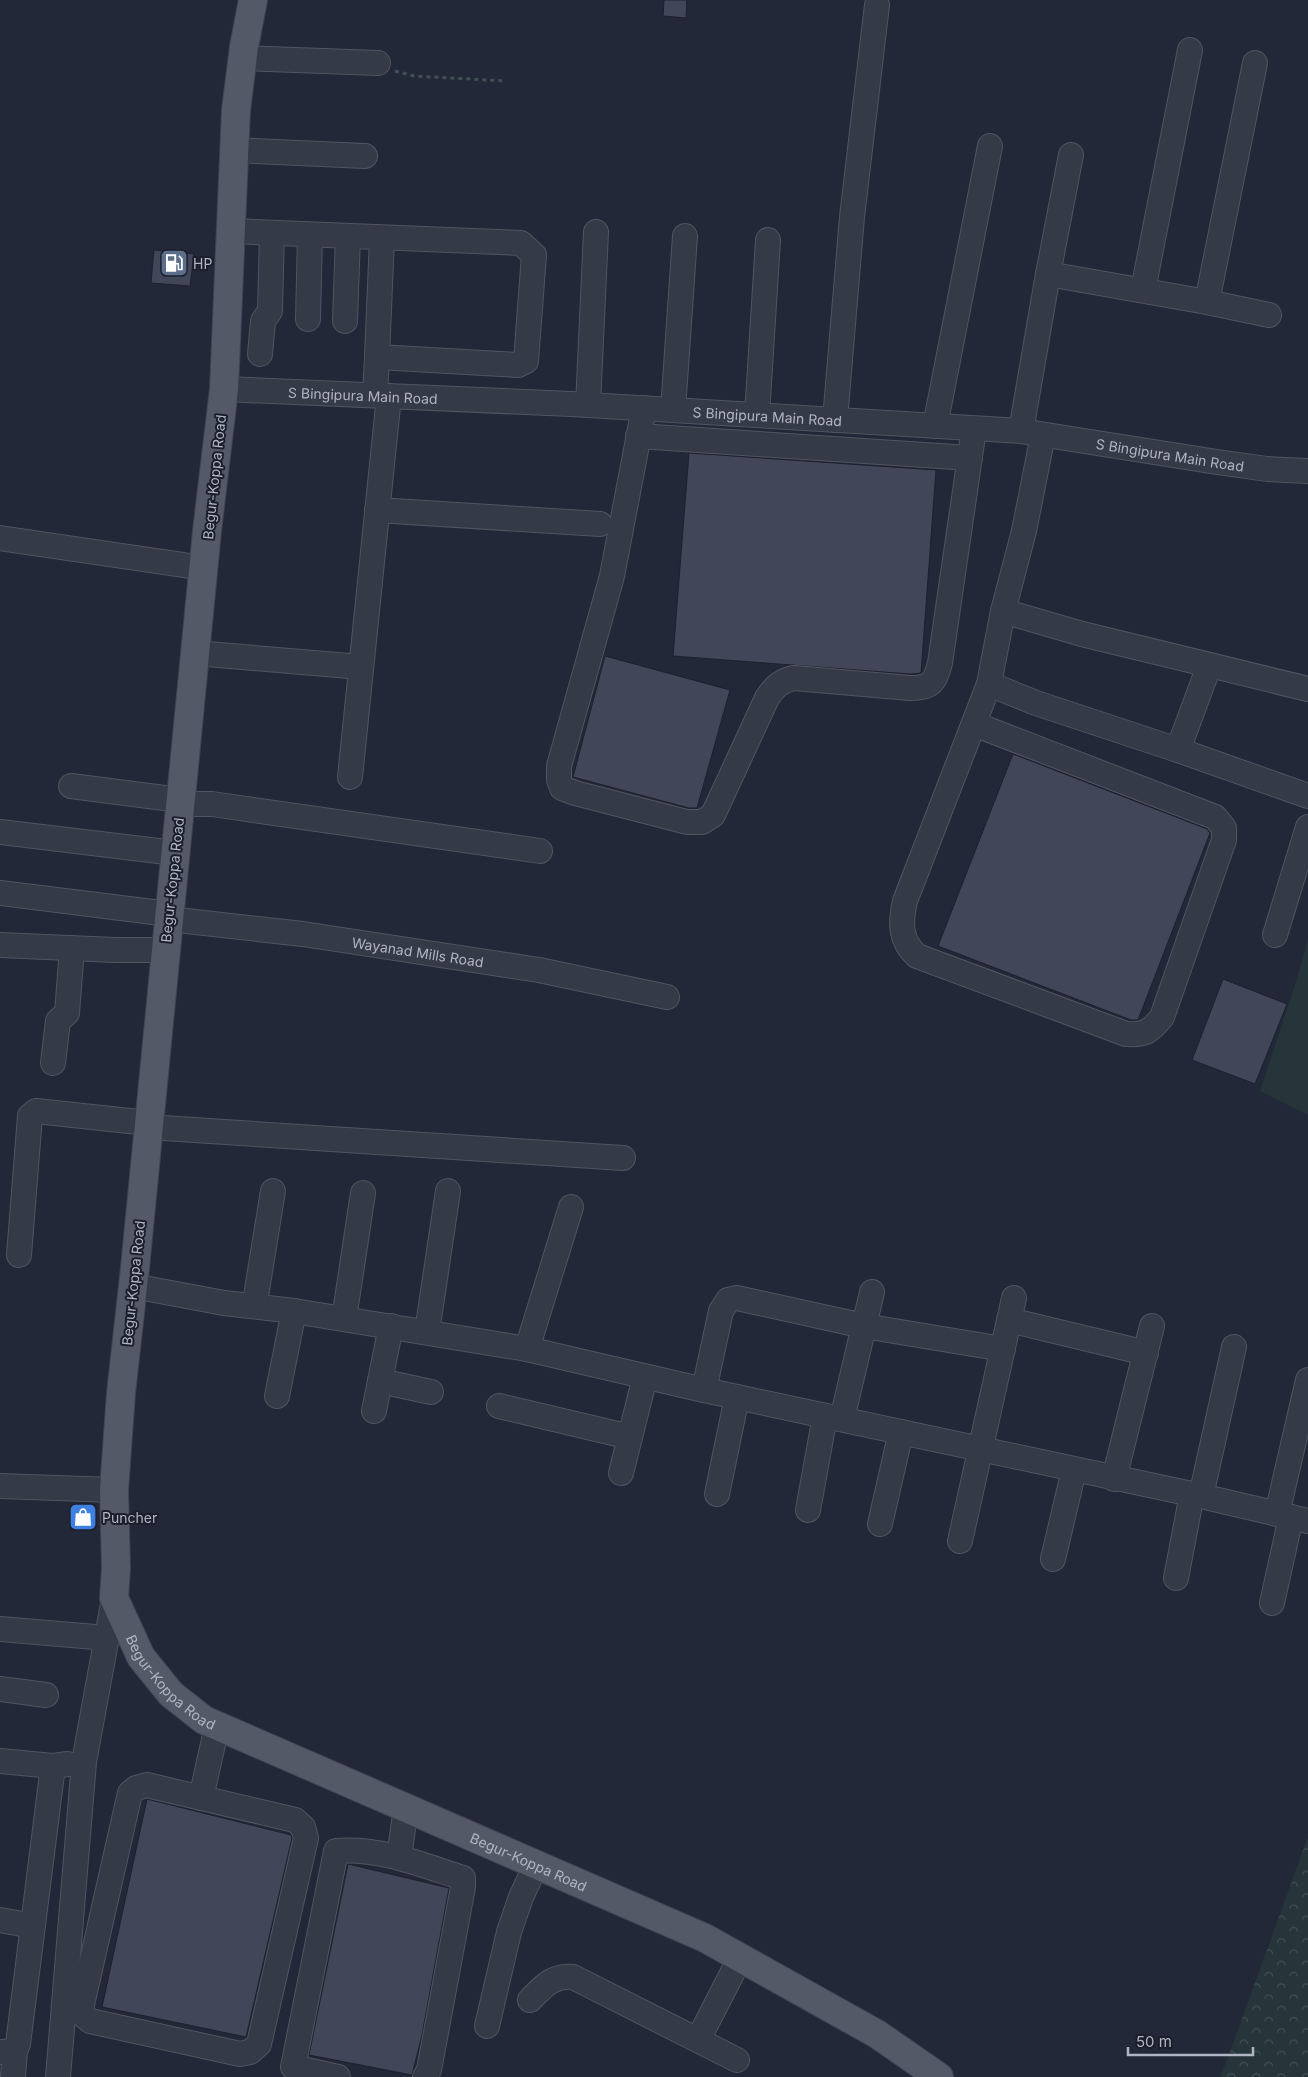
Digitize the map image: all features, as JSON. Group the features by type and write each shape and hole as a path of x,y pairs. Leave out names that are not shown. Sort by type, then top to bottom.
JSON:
{"main road":[{"name":"Begur-Koppa Road","path":"253,0 236,110 224,388 168,916 121,1393 114,1490 116,1568 114,1598 141,1657 171,1694 204,1720 705,1938 877,2034 927,2073"}],"street":[{"path":"835,420 852,217 877,5"},
{"path":"1142,290 1190,50"},
{"path":"243,58 378,63"},
{"path":"1207,302 1255,63"},
{"path":"935,426 990,146"},
{"path":"234,150 365,156"},
{"path":"974,724 1215,816 1224,828 1224,840 1166,1008 1152,1030 1140,1035 1126,1034 917,956 907,947 902,932 902,914 905,901 989,684 1003,611 1024,531 1048,274 1071,156"},
{"path":"231,232 521,243 534,255 526,361 518,365 377,357"},
{"path":"588,405 596,232"},
{"path":"260,354 263,320 270,311 272,234"},
{"path":"308,319 310,235"},
{"path":"345,321 348,236"},
{"path":"673,410 685,236"},
{"path":"350,777 377,510 382,396 377,357 382,238"},
{"path":"757,415 768,240"},
{"path":"1048,274 1269,315"},
{"name":"S Bingipura Main Road","path":"224,388 644,408 1032,433 1267,469 1308,471"},
{"path":"644,408 612,576 559,766 559,780 562,788 580,795 687,822 702,822 713,815 767,698 774,687 783,681 794,678 910,688 924,688 932,682 940,663 974,429"},
{"path":"638,436 970,458"},
{"path":"377,510 600,524"},
{"path":"0,538 204,568"},
{"path":"1003,611 1082,634 1308,689"},
{"path":"195,653 361,667"},
{"path":"1178,750 1209,666"},
{"path":"989,684 1308,796"},
{"path":"71,786 180,802 212,804 540,851"},
{"path":"1274,935 1308,827"},
{"path":"0,832 175,853"},
{"name":"Wayanad Mills Road","path":"0,892 303,934 519,967 667,997"},
{"path":"0,944 165,950"},
{"path":"53,1063 58,1021 67,1013 72,948"},
{"path":"20,1255 30,1116 36,1111 148,1125 623,1158"},
{"path":"259,1304 273,1191"},
{"path":"427,1332 448,1191"},
{"path":"344,1319 363,1193"},
{"path":"527,1349 572,1206"},
{"path":"133,1279 224,1303 259,1304 527,1349 704,1390 1292,1517"},
{"path":"808,1510 834,1417 864,1326 872,1292"},
{"path":"704,1390 721,1311 728,1300 737,1298 864,1326 1003,1349"},
{"path":"960,1541 1012,1309 1146,1353"},
{"path":"277,1396 294,1311"},
{"path":"374,1412 391,1326"},
{"path":"1114,1479 1152,1326"},
{"path":"1176,1578 1234,1347"},
{"path":"621,1473 645,1376"},
{"path":"1272,1603 1292,1517 1308,1380"},
{"path":"380,1381 431,1392"},
{"path":"717,1494 737,1397"},
{"path":"499,1406 630,1437"},
{"path":"880,1524 900,1432"},
{"path":"1053,1559 1074,1470"},
{"path":"0,1486 114,1490"},
{"path":"58,2077 84,1762 114,1598"},
{"path":"0,1629 107,1638"},
{"path":"0,1689 46,1695"},
{"path":"201,1798 217,1726"},
{"path":"0,1761 53,1766 84,1762"},
{"path":"13,2077 7,2051 18,2044 53,1766"},
{"path":"147,1785 201,1798 295,1820 302,1827 306,1838 259,2044 250,2052 240,2054 90,2021 83,2015 81,2009 130,1793 136,1788 147,1785"},
{"path":"399,1857 406,1808"},
{"path":"338,2077 293,2067 336,1851 347,1850 399,1857 463,1878 463,1887 430,2060 424,2077"},
{"path":"486,2026 509,1932 521,1898 536,1865"},
{"path":"0,1920 32,1926"},
{"path":"698,2040 740,1958"},
{"path":"530,2000 549,1981 562,1976 572,1977 737,2060"}],"path":[{"path":"378,63 398,72 414,76 506,81"}],"green space":[{"path":"1308,939 1308,1115 1260,1091 1296,982"},
{"path":"1308,1837 1308,2077 1220,2077 1224,2068"}],"building":[{"path":"664,0 687,0 686,18 663,16"},
{"path":"154,250 194,254 190,286 151,283"},
{"path":"689,453 936,470 921,673 910,674 673,656"},
{"path":"605,656 730,690 697,808 689,808 573,777"},
{"path":"1013,754 1207,829 1210,833 1138,1020 1131,1020 938,946"},
{"path":"1223,979 1287,1004 1255,1084 1192,1060"},
{"path":"147,1799 291,1835 292,1838 246,2037 102,2007"},
{"path":"348,1864 449,1888 422,2035 412,2075 309,2055"}],"place":[{"name":"HP","path":"174,263"},
{"name":"Puncher","path":"83,1517"}]}
